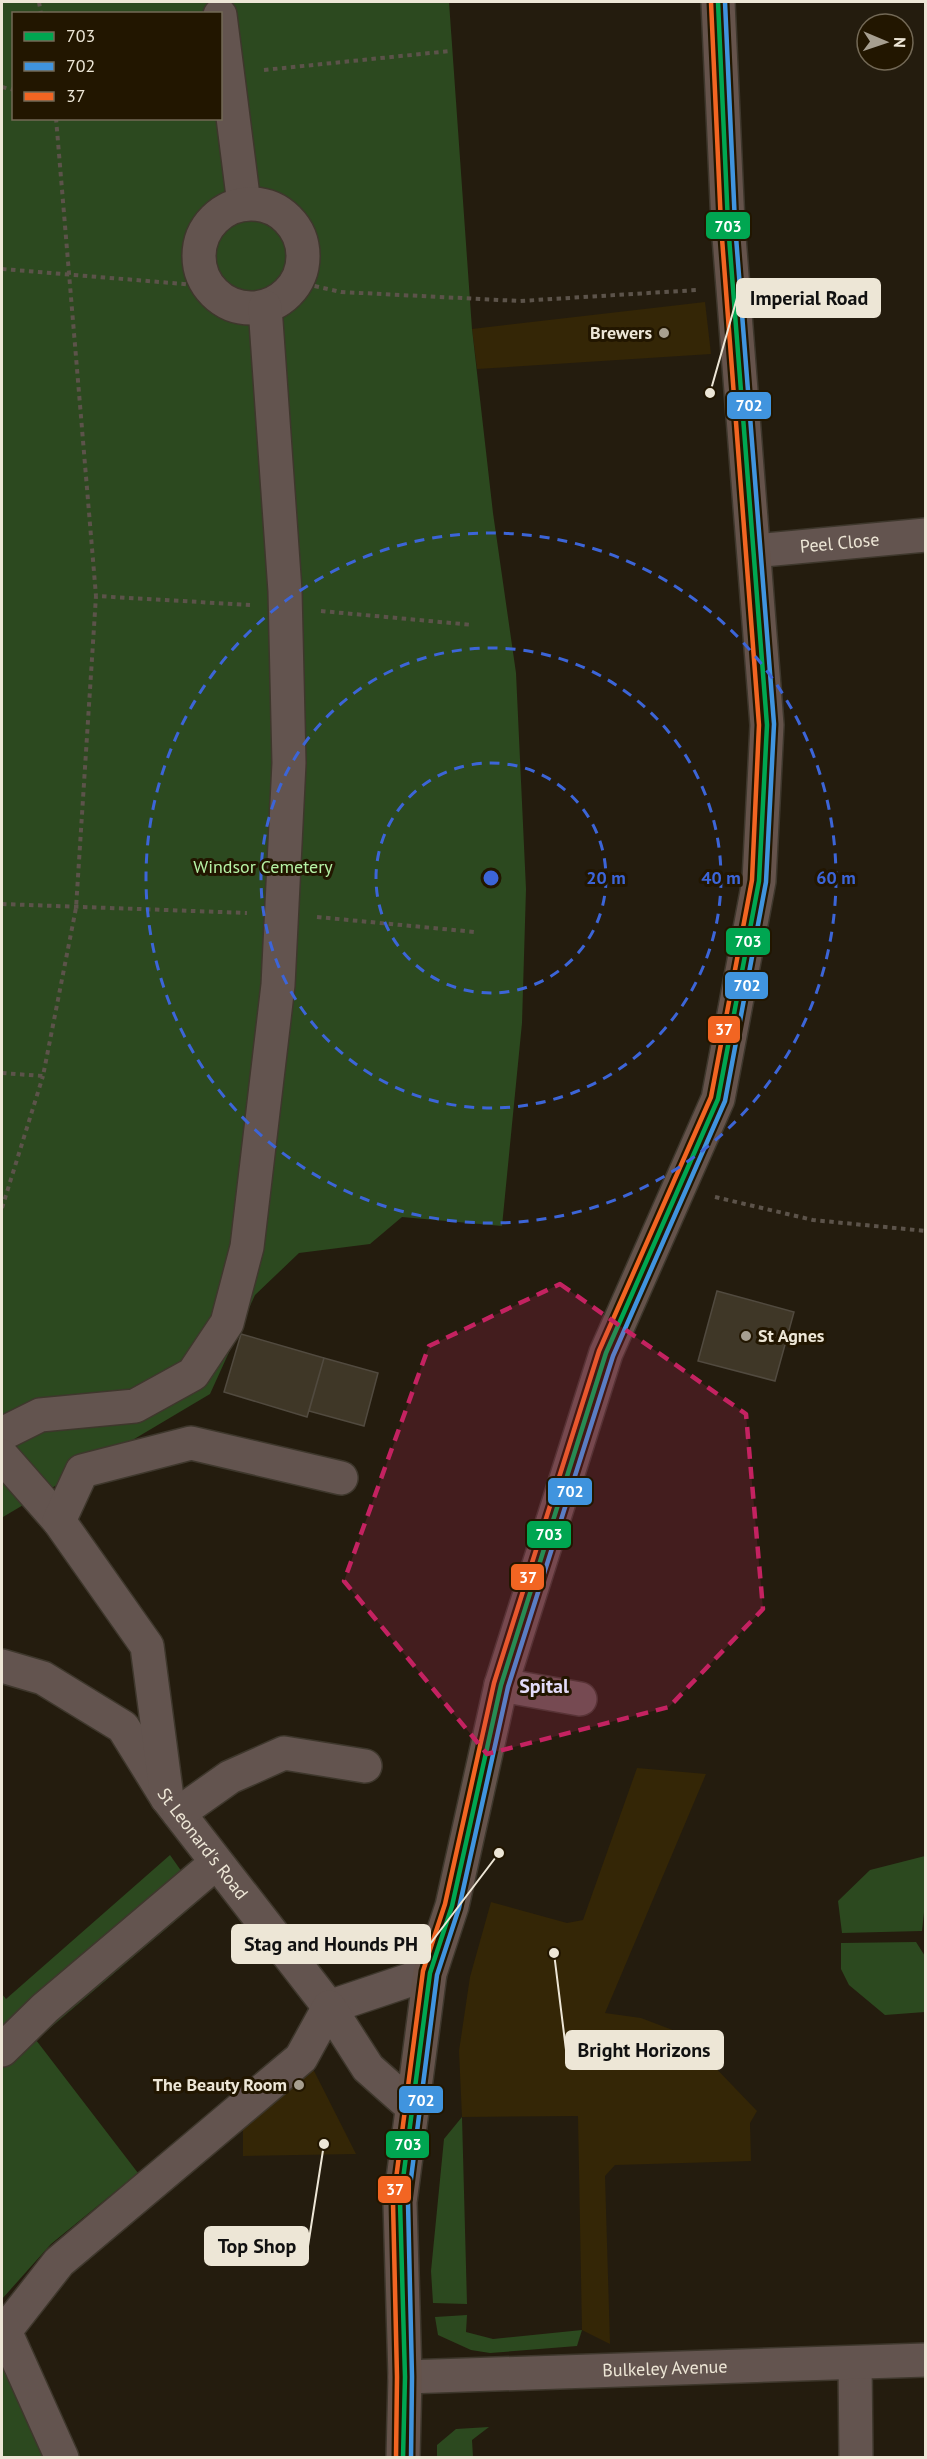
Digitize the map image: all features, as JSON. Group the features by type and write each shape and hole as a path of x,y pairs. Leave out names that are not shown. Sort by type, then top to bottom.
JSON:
{"main road":[{"path":"403,2457 405,2377 400,2202 429,1973 452,1906 501,1685 606,1353 718,1099 759,881 767,725 728,224 718,2"}],"street":[{"path":"222,29 244,204"},
{"path":"244,204 270,207 282,214 295,227 300,238 303,256 297,282 285,296 265,307 252,309 234,306 220,299 208,286 200,267 199,248 208,226 222,213 244,204"},
{"path":"2,1434 40,1415 135,1406 193,1374 227,1323 247,1247 278,985 289,763 285,608 265,307"},
{"name":"Peel Close","path":"754,551 926,535"},
{"path":"59,1521 82,1471 191,1443 341,1478"},
{"path":"2,1456 59,1521 147,1646 173,1806 284,1753 365,1766"},
{"name":"St Leonard's Road","path":"2,1666 43,1678 123,1727 173,1806 329,2007 368,2068 412,2107"},
{"path":"501,1685 580,1699"},
{"path":"2,2050 45,2008 216,1863"},
{"path":"62,2457 5,2331 59,2262 301,2058 329,2007 429,1973"},
{"name":"Bulkeley Avenue","path":"405,2377 926,2360"},
{"path":"855,2363 856,2457"}],"path":[{"path":"228,74 450,51"},
{"path":"2,1208 43,1076 76,908 96,596 56,120"},
{"path":"2,269 208,286"},
{"path":"297,282 341,292 520,301 733,287"},
{"path":"96,596 285,608 473,625"},
{"path":"2,904 282,914 476,932"},
{"path":"2,1073 43,1076"},
{"path":"679,1189 813,1220 926,1231"}],"highlighted area":[{"path":"560,1284 746,1414 763,1609 669,1707 487,1754 344,1581 429,1346"}],"shaded area":[{"path":"705,302 711,354 477,369 472,329"},
{"path":"637,1768 706,1774 605,2013 641,2018 683,2034 757,2111 750,2123 751,2161 615,2165 605,2176 610,2344 582,2330 578,2116 462,2117 459,2051 470,1977 491,1902 567,1923 583,1920"},
{"path":"309,2061 356,2154 243,2156 243,2117"}],"green space":[{"name":"Windsor Cemetery","path":"2,2 449,2 472,329 493,513 516,673 526,889 522,1023 502,1226 402,1217 370,1244 299,1253 255,1295 210,1394 3,1517"},
{"path":"170,1855 201,1899 36,2040 138,2173 51,2244 2,2299 2,1994 6,1999"},
{"path":"925,1856 925,1903 922,1931 842,1933 838,1901 870,1870"},
{"path":"916,1942 925,1956 925,2012 885,2015 849,1985 841,1969 841,1943"},
{"path":"462,2117 467,2304 433,2303 431,2271 444,2139"},
{"path":"467,2315 466,2332 493,2339 582,2330 577,2346 490,2353 471,2350 438,2335 435,2317"},
{"path":"2,2355 60,2457 2,2457"},
{"path":"489,2427 472,2440 473,2457 437,2457 437,2445 456,2429"}],"building":[{"name":"St Agnes","path":"717,1291 794,1312 775,1381 698,1361"},
{"path":"241,1334 324,1358 307,1417 224,1392"},
{"path":"324,1358 378,1373 364,1426 309,1411"}],"transit line":[{"name":"37","path":"396,2458 397,2377 393,2202 423,1971 445,1904 494,1683 599,1351 711,1097 752,880 759,725 721,225 711,2"},
{"name":"703","path":"403,2458 405,2377 400,2202 430,1973 452,1906 501,1685 606,1353 718,1099 759,881 767,725 728,224 718,2"},
{"name":"702","path":"411,2458 412,2377 408,2202 437,1975 459,1908 508,1687 613,1356 725,1101 766,882 774,724 735,224 725,2"}],"place":[{"name":"Brewers","path":"664,333"},
{"name":"Imperial Road","path":"710,393"},
{"name":"St Agnes","path":"746,1336"},
{"name":"Stag and Hounds PH","path":"499,1853"},
{"name":"Bright Horizons","path":"554,1953"},
{"name":"The Beauty Room","path":"299,2085"},
{"name":"Top Shop","path":"324,2144"}],"district":[{"name":"Spital","path":"544,1686"}]}
